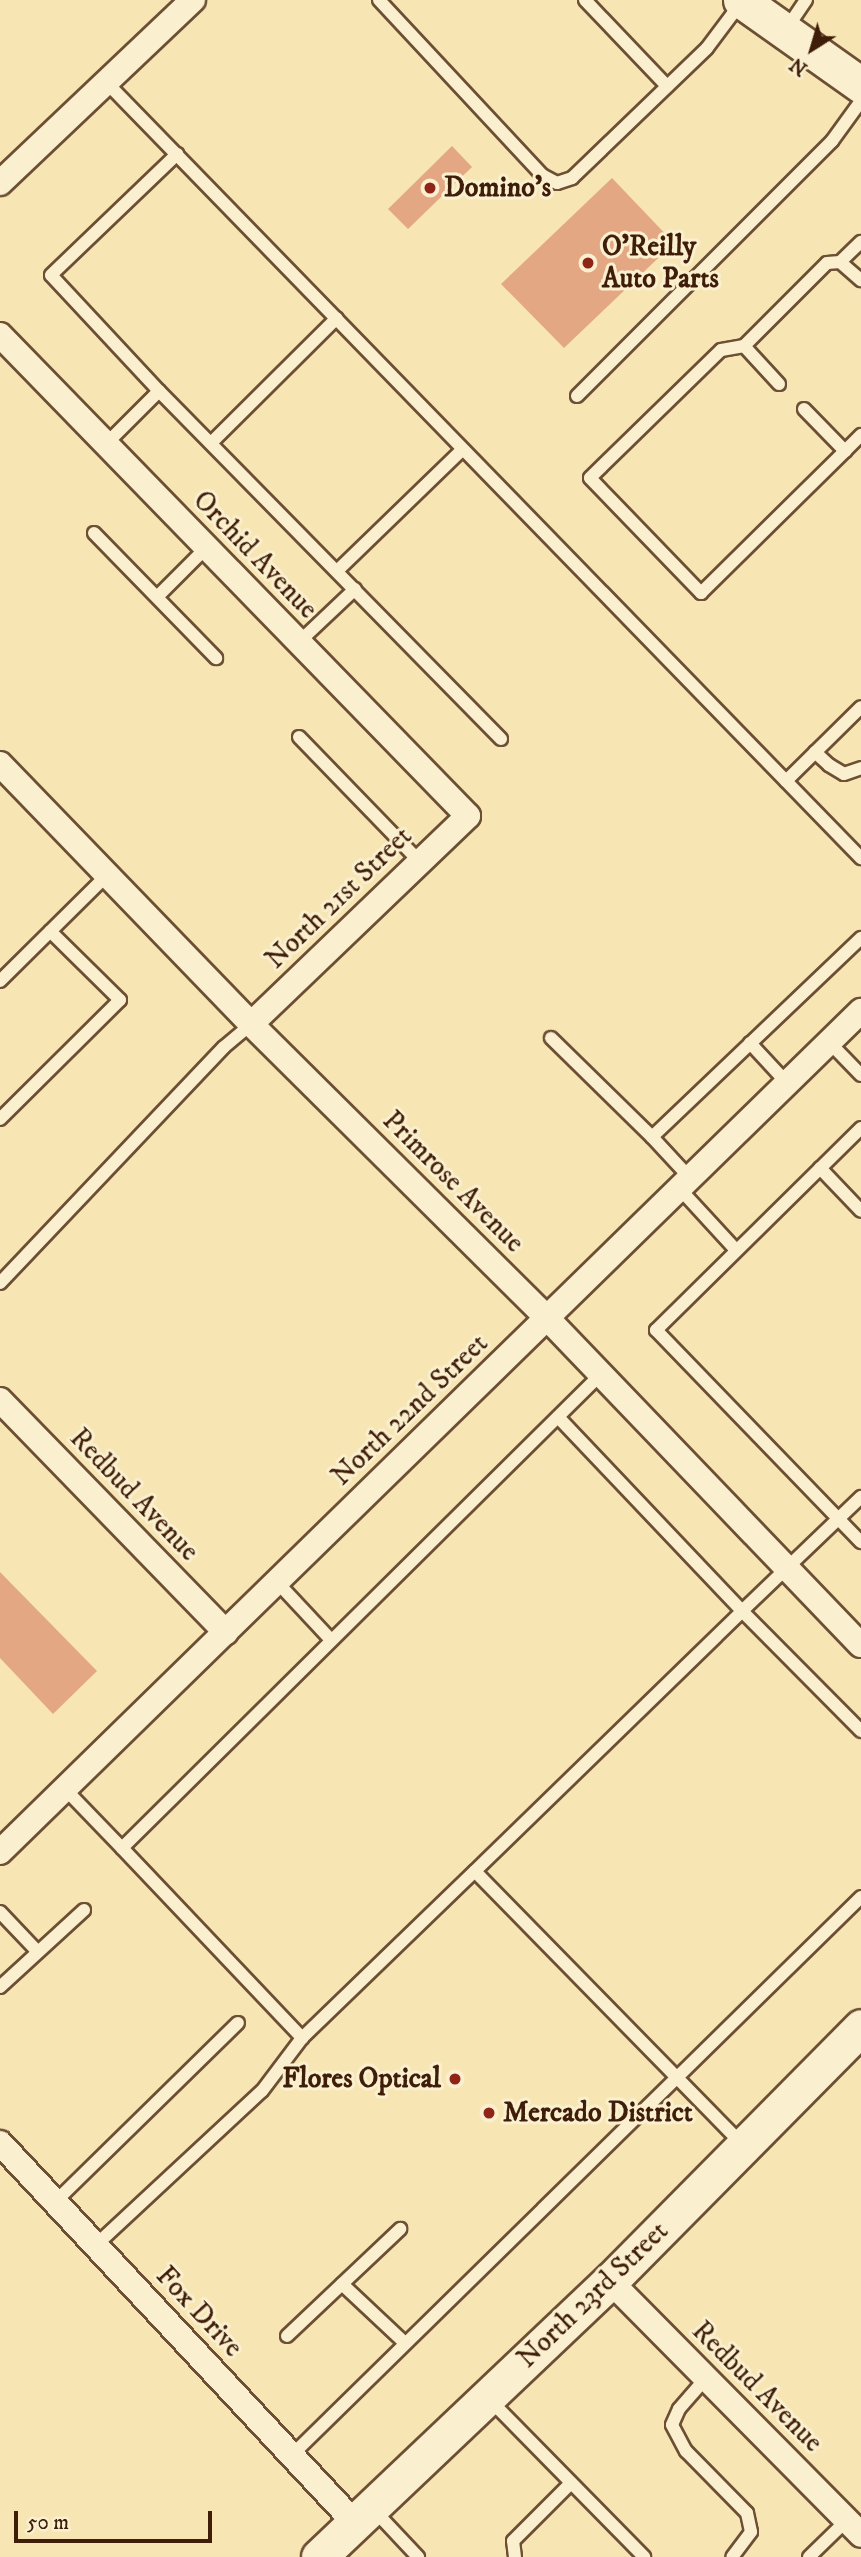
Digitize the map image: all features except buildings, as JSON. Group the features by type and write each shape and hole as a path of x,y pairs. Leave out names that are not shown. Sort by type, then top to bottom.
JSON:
{"main road":[{"path":"741,0 861,85"},
{"name":"North 23rd Street","path":"319,2557 610,2281 861,2027"}],"street":[{"path":"0,183 193,0"},
{"name":"Orchid Avenue","path":"0,335 468,816"},
{"name":"Primrose Avenue","path":"0,764 251,1024 547,1318 861,1645"},
{"name":"North 21st Street","path":"251,1024 468,816"},
{"name":"North 22nd Street","path":"0,1852 861,1011"},
{"name":"Redbud Avenue","path":"0,1400 226,1632"},
{"name":"Fox Drive","path":"0,2143 292,2455 363,2515"},
{"name":"Redbud Avenue","path":"610,2281 854,2528"}],"lane":[{"path":"379,0 542,175 557,183 572,178 707,48 741,0"},
{"path":"584,0 667,86"},
{"path":"785,31 806,0"},
{"path":"106,82 861,858"},
{"path":"577,396 832,141 861,101"},
{"path":"177,154 51,275 159,391 501,738"},
{"path":"861,242 840,262 827,263 744,346 721,349 590,478 701,593 861,435"},
{"path":"840,262 861,280"},
{"path":"211,443 337,318"},
{"path":"744,346 779,384"},
{"path":"106,444 159,391"},
{"path":"804,409 845,451"},
{"path":"337,571 463,449"},
{"path":"94,533 216,658"},
{"path":"157,597 206,547"},
{"path":"299,642 355,589"},
{"path":"786,781 861,707"},
{"path":"299,737 419,862"},
{"path":"815,752 844,774 861,768"},
{"path":"0,981 107,875"},
{"path":"0,1119 120,1000 50,931"},
{"path":"652,1137 861,937"},
{"path":"0,1283 224,1048 251,1024"},
{"path":"551,1038 652,1137 736,1250"},
{"path":"829,1042 861,1075"},
{"path":"750,1043 787,1083"},
{"path":"861,1128 656,1330 861,1542"},
{"path":"820,1168 861,1211"},
{"path":"122,1848 600,1374"},
{"path":"558,1417 742,1611 861,1731"},
{"path":"96,2245 262,2091 302,2038 861,1497"},
{"path":"277,1582 331,1640"},
{"path":"65,1789 302,2038"},
{"path":"475,1871 744,2146"},
{"path":"292,2455 861,1897"},
{"path":"0,1987 84,1910"},
{"path":"0,1912 38,1952"},
{"path":"55,2202 238,2023"},
{"path":"287,2336 400,2229"},
{"path":"342,2284 405,2343"},
{"path":"706,2378 679,2409 672,2424 686,2451 747,2514 751,2532 732,2557"},
{"path":"487,2398 644,2557"},
{"path":"516,2557 513,2541 571,2483"},
{"path":"363,2515 418,2557"},
{"path":"809,2557 854,2528"}],"place":[{"name":"Domino's","path":"430,188"},
{"name":"O'Reilly Auto Parts","path":"588,263"},
{"name":"Flores Optical","path":"455,2079"},
{"name":"Mercado District","path":"489,2113"}]}
